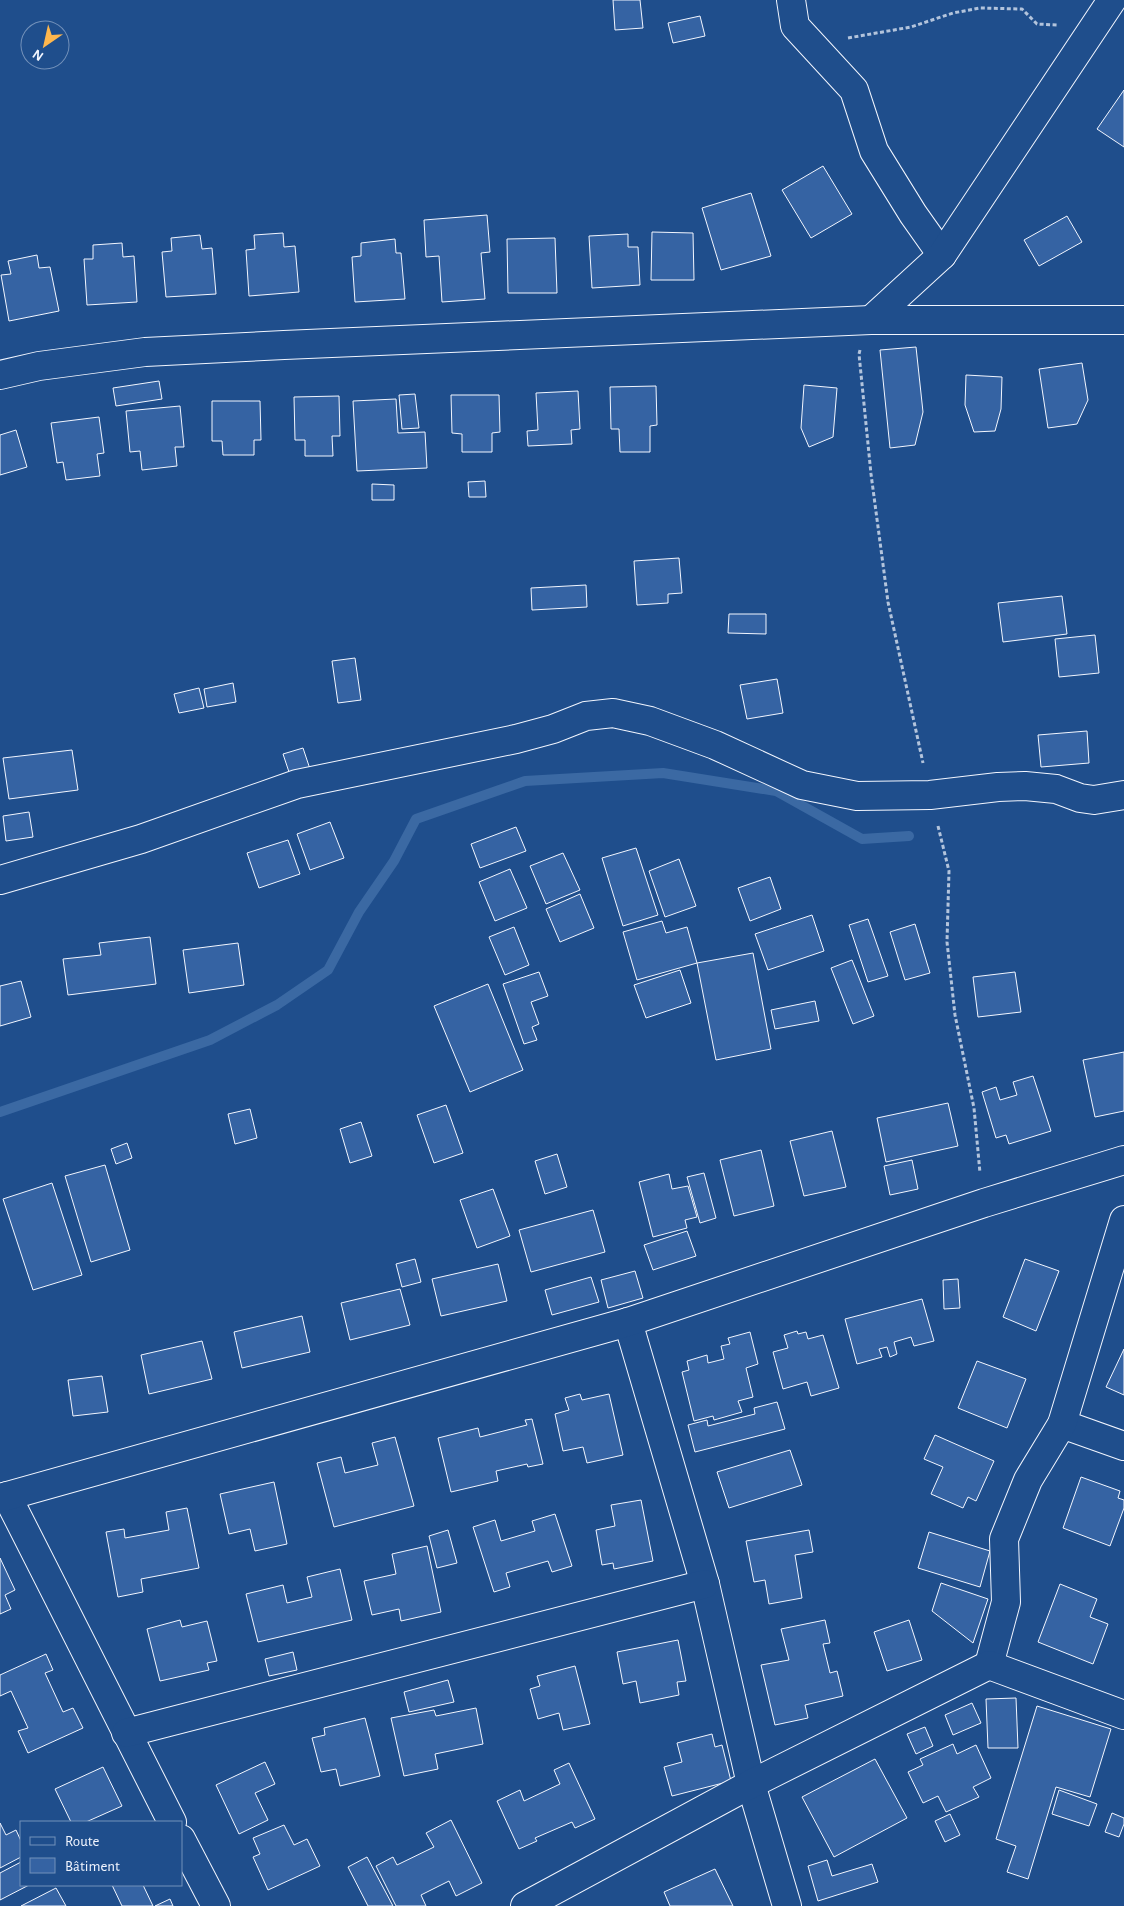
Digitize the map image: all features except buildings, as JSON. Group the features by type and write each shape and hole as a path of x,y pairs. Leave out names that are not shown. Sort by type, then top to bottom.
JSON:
{"street":[{"path":"791,0 795,26 854,90 874,151 913,214 942,255"},
{"path":"871,320 942,255 1112,0"},
{"path":"0,375 39,366 146,352 284,344 871,320 1124,320"},
{"path":"0,880 141,839 297,784 516,739 553,729 586,716 613,712 650,721 715,745 802,785 857,796 930,795 998,787 1025,786 1056,789 1080,798 1094,800 1124,795"},
{"path":"171,1821 4,1497 628,1322 984,1203 1124,1160"},
{"path":"989,1665 1006,1602 1004,1539 1028,1480 1062,1424 1124,1220"},
{"path":"628,1322 705,1584 752,1784 787,1906"},
{"path":"1062,1424 1124,1446"},
{"path":"126,1733 705,1584"},
{"path":"525,1906 752,1784 989,1665 1124,1715"},
{"path":"182,1841 216,1906"}],"path":[{"path":"839,39 911,26 953,13 980,8 1022,9 1037,24 1095,28"},
{"path":"871,320 859,354 871,474 888,602 948,871 947,942 955,1015 974,1108 984,1203"}],"waterway":[{"path":"0,1112 210,1040 277,1005 328,970 359,912 394,861 416,819 525,781 663,773 776,791 862,839 909,836"}]}
